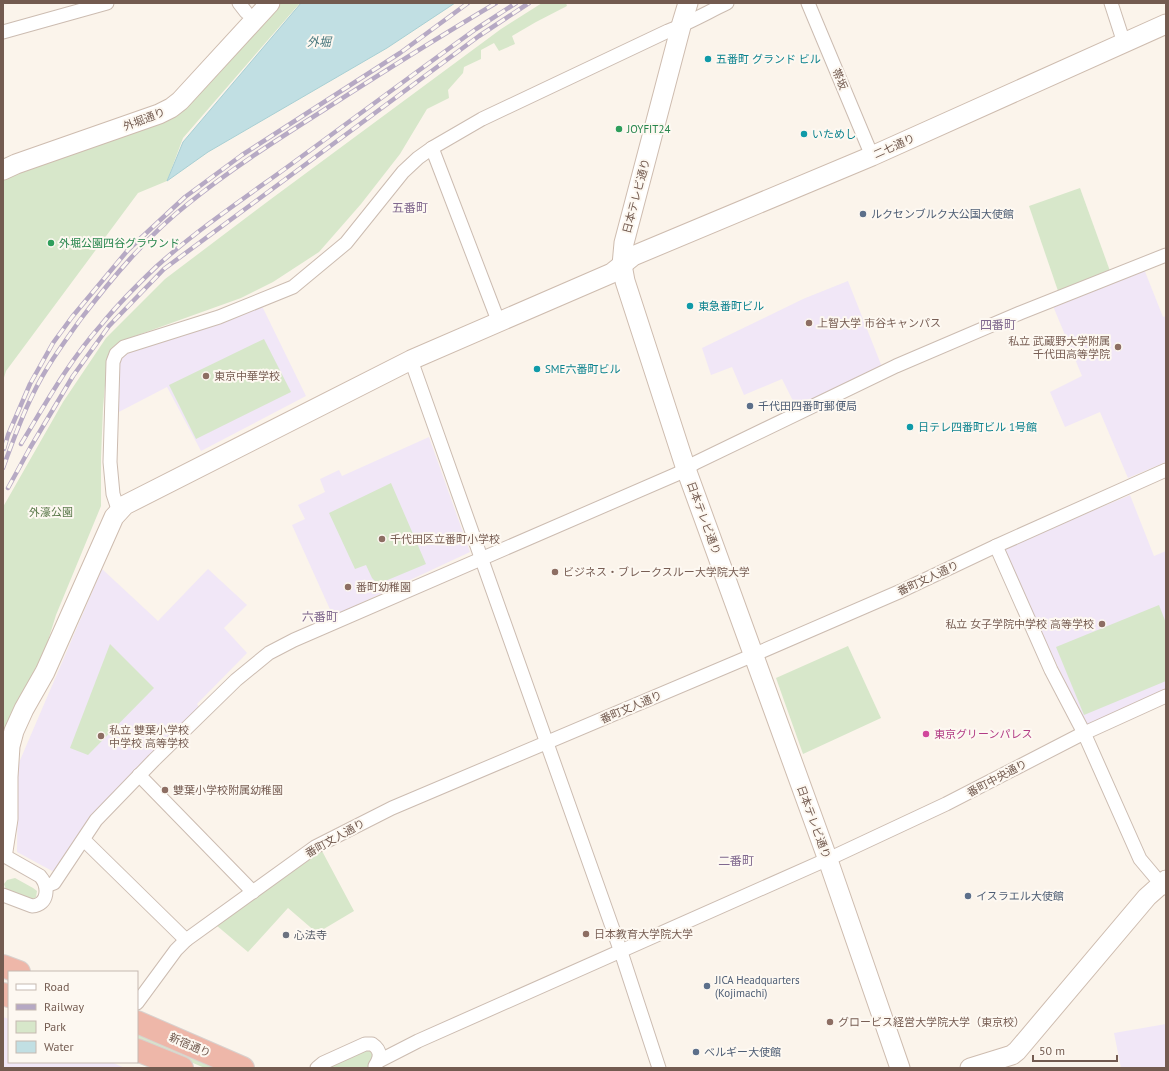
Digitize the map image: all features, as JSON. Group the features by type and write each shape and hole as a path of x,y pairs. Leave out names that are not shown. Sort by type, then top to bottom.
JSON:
{"highway":[{"path":"3,966 16,971"},
{"name":"新宿通り","path":"138,1022 243,1068"},
{"path":"138,1050 182,1068"}],"street":[{"path":"3,32 107,3"},
{"name":"外堀通り","path":"3,170 16,164 159,114 171,108 180,101 270,3"},
{"name":"日本テレビ通り","path":"688,3 624,243 622,265 625,282 686,469 828,860 900,1068"},
{"path":"3,851 8,819 10,746 14,731 24,709 45,672 114,517 119,512 113,494 110,462 113,362 116,354 124,347 219,317 293,287 346,243 403,172 418,158 432,148 482,118 681,26 692,19 727,3"},
{"name":"帯坂","path":"808,3 872,156"},
{"path":"1110,3 1124,43"},
{"name":"外堀通り","path":"3,160 150,108 176,93 247,6"},
{"name":"二七通り","path":"119,512 125,506 147,493 411,360 612,273 633,256 872,156 1166,24"},
{"path":"432,148 499,322"},
{"path":"46,886 54,883 96,820 139,775 236,680 270,653 294,640 677,474 695,463 896,366 1012,316 1166,255"},
{"path":"411,360 547,742 584,852 621,952 659,1068"},
{"name":"番町文人通り","path":"138,1002 176,950 186,940 315,847 392,808 754,655 901,591 996,546 1166,470"},
{"path":"970,1068 1012,1055 1018,1051 1148,897 1165,883 1156,878 1140,859 1084,733 1051,670 996,546"},
{"name":"番町中央通り","path":"377,1064 418,1041 828,860 946,804 1084,733 1166,696"},
{"path":"139,775 254,892"},
{"path":"82,842 86,842 186,940"},
{"path":"3,855 40,876 44,880 47,893 42,903 36,906 28,906 3,895"},
{"path":"317,1068 323,1063 365,1044 372,1044 376,1047 380,1055 377,1064"}],"shaded area":[{"name":"私立 武蔵野大学附属 千代田高等学院","path":"1144,269 1163,317 1166,316 1166,462 1128,478 1100,412 1065,427 1050,392 1082,376 1053,306"},
{"name":"上智大学 市谷キャンパス","path":"848,281 882,367 798,406 795,405 782,379 744,395 732,367 711,375 702,348 803,299"},
{"name":"東京中華学校","path":"261,304 306,396 201,451 167,387 115,414 116,365 121,353"},
{"name":"千代田区立番町小学校","path":"429,437 470,552 333,616 292,525 305,519 298,505 325,492 320,479 339,470 342,476"},
{"name":"私立 女子学院中学校 高等学校","path":"1130,495 1154,556 1166,551 1166,691 1088,727 1085,725 1004,551 1005,548"},
{"name":"私立 雙葉小学校 中学校 高等学校","path":"102,569 158,621 208,569 247,605 224,628 247,653 197,704 199,707 54,872 17,852 18,765"},
{"path":"3,1017 8,1019 8,1063 113,1063 125,1068 3,1068"},
{"path":"1166,1024 1166,1068 1121,1068 1114,1033"}],"green space":[{"path":"274,3 300,3 183,138 167,181 138,193 6,371 3,381 3,174 174,111"},
{"name":"外濠公園","path":"542,3 566,3 567,6 512,36 515,44 499,51 494,43 481,50 481,59 464,67 463,73 448,90 449,98 427,109 400,154 361,204 319,252 273,282 241,298 124,340 114,346 109,357 103,408 101,506 56,615 42,660 3,735 3,507 63,402 106,338 165,279 501,29"},
{"path":"1080,188 1110,271 1058,291 1029,206"},
{"path":"264,339 291,392 196,439 169,385"},
{"path":"391,483 426,564 378,584 372,578 366,565 355,569 329,513"},
{"path":"1159,605 1166,623 1166,681 1084,715 1056,647"},
{"path":"110,644 154,688 88,755 70,748"},
{"path":"848,646 881,718 803,754 776,678"},
{"path":"322,851 354,911 317,933 288,908 248,952 216,925"},
{"path":"15,878 37,891 36,897 32,900 6,890 4,884 7,880"},
{"path":"138,1033 220,1068 205,1068 138,1040"},
{"path":"368,1050 374,1055 368,1068 326,1068 356,1053"}],"water":[{"name":"外堀","path":"301,3 455,3 387,48 208,152 167,181 183,142"}],"railway":[{"path":"4,449 8,435 30,384 53,343 72,317 128,250 185,197 242,155 400,53 468,3"},
{"path":"3,468 17,431 43,374 80,320 144,243 205,190 256,154 390,68 496,3"},
{"path":"21,444 58,383 89,339 107,317 157,266 220,215 476,29 516,3"},
{"path":"8,488 73,376 109,326 164,269 479,36 529,3"}],"place":[{"name":"五番町 グランド ビル","path":"708,59"},
{"name":"JOYFIT24","path":"619,129"},
{"name":"いためし","path":"804,134"},
{"name":"ルクセンブルク大公国大使館","path":"863,214"},
{"name":"外堀公園四谷グラウンド","path":"51,243"},
{"name":"東急番町ビル","path":"690,306"},
{"name":"上智大学 市谷キャンパス","path":"809,323"},
{"name":"私立 武蔵野大学附属 千代田高等学院","path":"1118,347"},
{"name":"SME六番町ビル","path":"537,369"},
{"name":"東京中華学校","path":"206,376"},
{"name":"千代田四番町郵便局","path":"750,406"},
{"name":"日テレ四番町ビル 1号館","path":"910,427"},
{"name":"千代田区立番町小学校","path":"382,539"},
{"name":"ビジネス・ブレークスルー大学院大学","path":"555,572"},
{"name":"番町幼稚園","path":"348,587"},
{"name":"私立 女子学院中学校 高等学校","path":"1102,624"},
{"name":"東京グリーンパレス","path":"926,734"},
{"name":"私立 雙葉小学校 中学校 高等学校","path":"101,736"},
{"name":"雙葉小学校附属幼稚園","path":"165,790"},
{"name":"イスラエル大使館","path":"968,896"},
{"name":"日本教育大学院大学","path":"586,934"},
{"name":"心法寺","path":"286,935"},
{"name":"JICA Headquarters (Kojimachi)","path":"707,986"},
{"name":"グロービス経営大学院大学（東京校）","path":"830,1022"},
{"name":"ベルギー大使館","path":"696,1052"}],"district":[{"name":"五番町","path":"410,208"},
{"name":"四番町","path":"998,325"},
{"name":"六番町","path":"320,617"},
{"name":"二番町","path":"736,861"}]}
